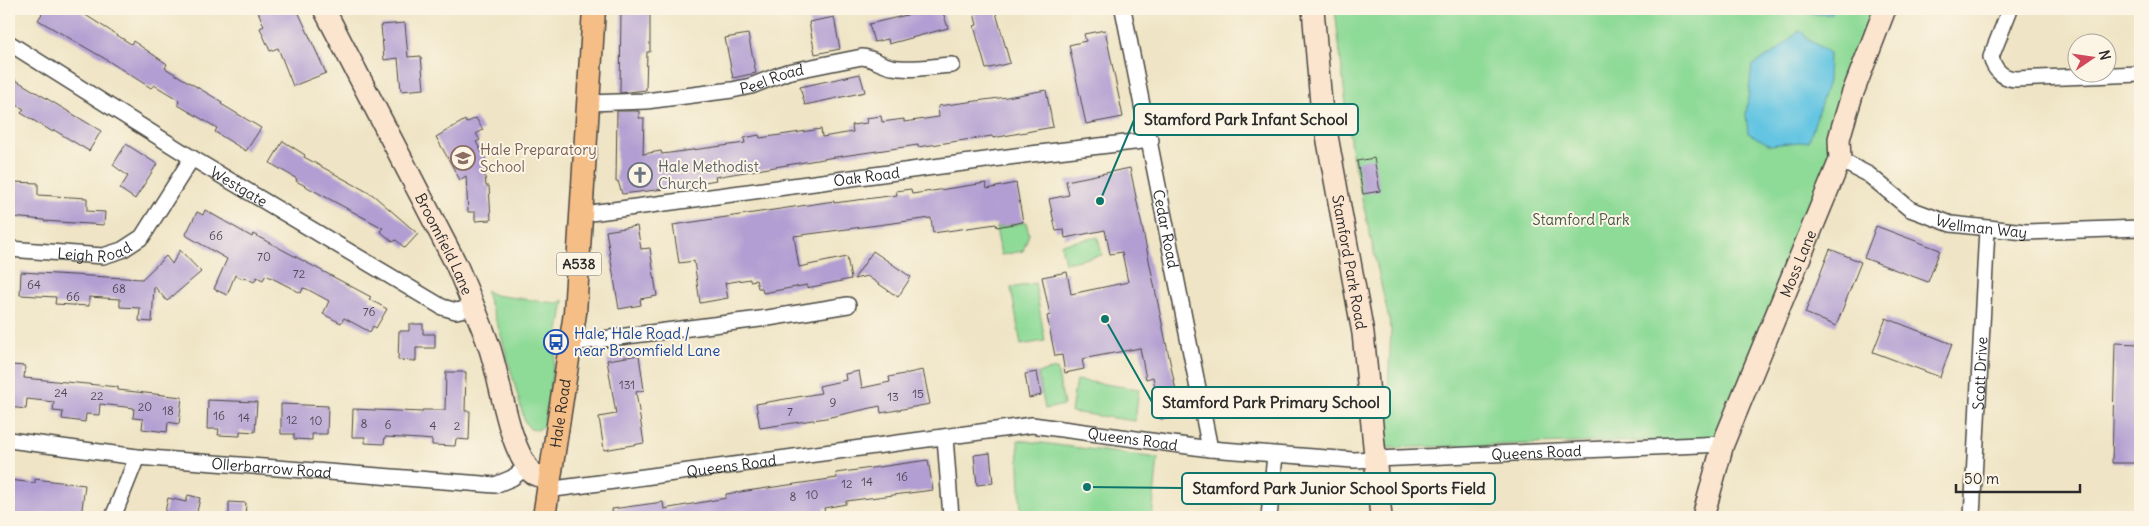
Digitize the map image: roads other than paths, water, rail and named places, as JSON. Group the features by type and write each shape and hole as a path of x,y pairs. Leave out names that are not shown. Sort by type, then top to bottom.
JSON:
{"main road":[{"name":"Hale Road","path":"544,517 571,343 583,214 594,9"}],"street":[{"name":"Broomfield Lane","path":"324,9 456,264 475,307 495,367 513,434 528,466"},
{"name":"Cedar Road","path":"1123,9 1151,140 1210,449"},
{"name":"Stamford Park Road","path":"1313,9 1321,103 1363,332 1381,517"},
{"name":"Moss Lane","path":"1703,517 1723,444 1840,160 1840,134 1852,96 1885,9"},
{"path":"2010,9 1992,57 1993,63 2003,76 2015,79 2140,74"},
{"name":"Westgate","path":"9,43 192,158 450,311 462,311 475,307"},
{"name":"Peel Road","path":"589,103 646,101 732,90 751,86 787,72 862,57 874,59 890,67 902,69 952,65"},
{"name":"Oak Road","path":"583,214 1031,154 1151,140"},
{"name":"Leigh Road","path":"9,250 103,256 122,250 142,237 192,158"},
{"name":"Wellman Way","path":"1840,160 1869,175 1898,201 1917,213 1951,224 2025,232 2140,228"},
{"name":"Scott Drive","path":"1972,517 1987,229"},
{"path":"571,343 768,318 848,305"},
{"name":"Queens Road","path":"548,484 1032,425 1210,449 1353,460 1723,444"},
{"path":"944,437 951,517"},
{"name":"Ollerbarrow Road","path":"9,440 137,457 495,485 512,478 528,466"},
{"path":"1269,517 1275,455"},
{"path":"113,517 137,457"},
{"path":"528,466 532,473 548,484"}],"water":[{"path":"1791,9 1834,9 1830,14 1812,14"},
{"path":"1798,31 1829,53 1828,81 1809,141 1770,145 1748,133 1746,114 1752,66 1778,50"}],"place":[{"name":"Hale Preparatory School","path":"463,158"},
{"name":"Hale Methodist Church","path":"640,175"},
{"name":"Stamford Park Infant School","path":"1100,201"},
{"name":"Stamford Park Primary School","path":"1105,319"},
{"name":"Hale, Hale Road / near Broomfield Lane","path":"556,342"},
{"name":"Stamford Park Junior School Sports Field","path":"1087,487"}],"park label":[{"name":"Stamford Park","path":"1581,219"}]}
